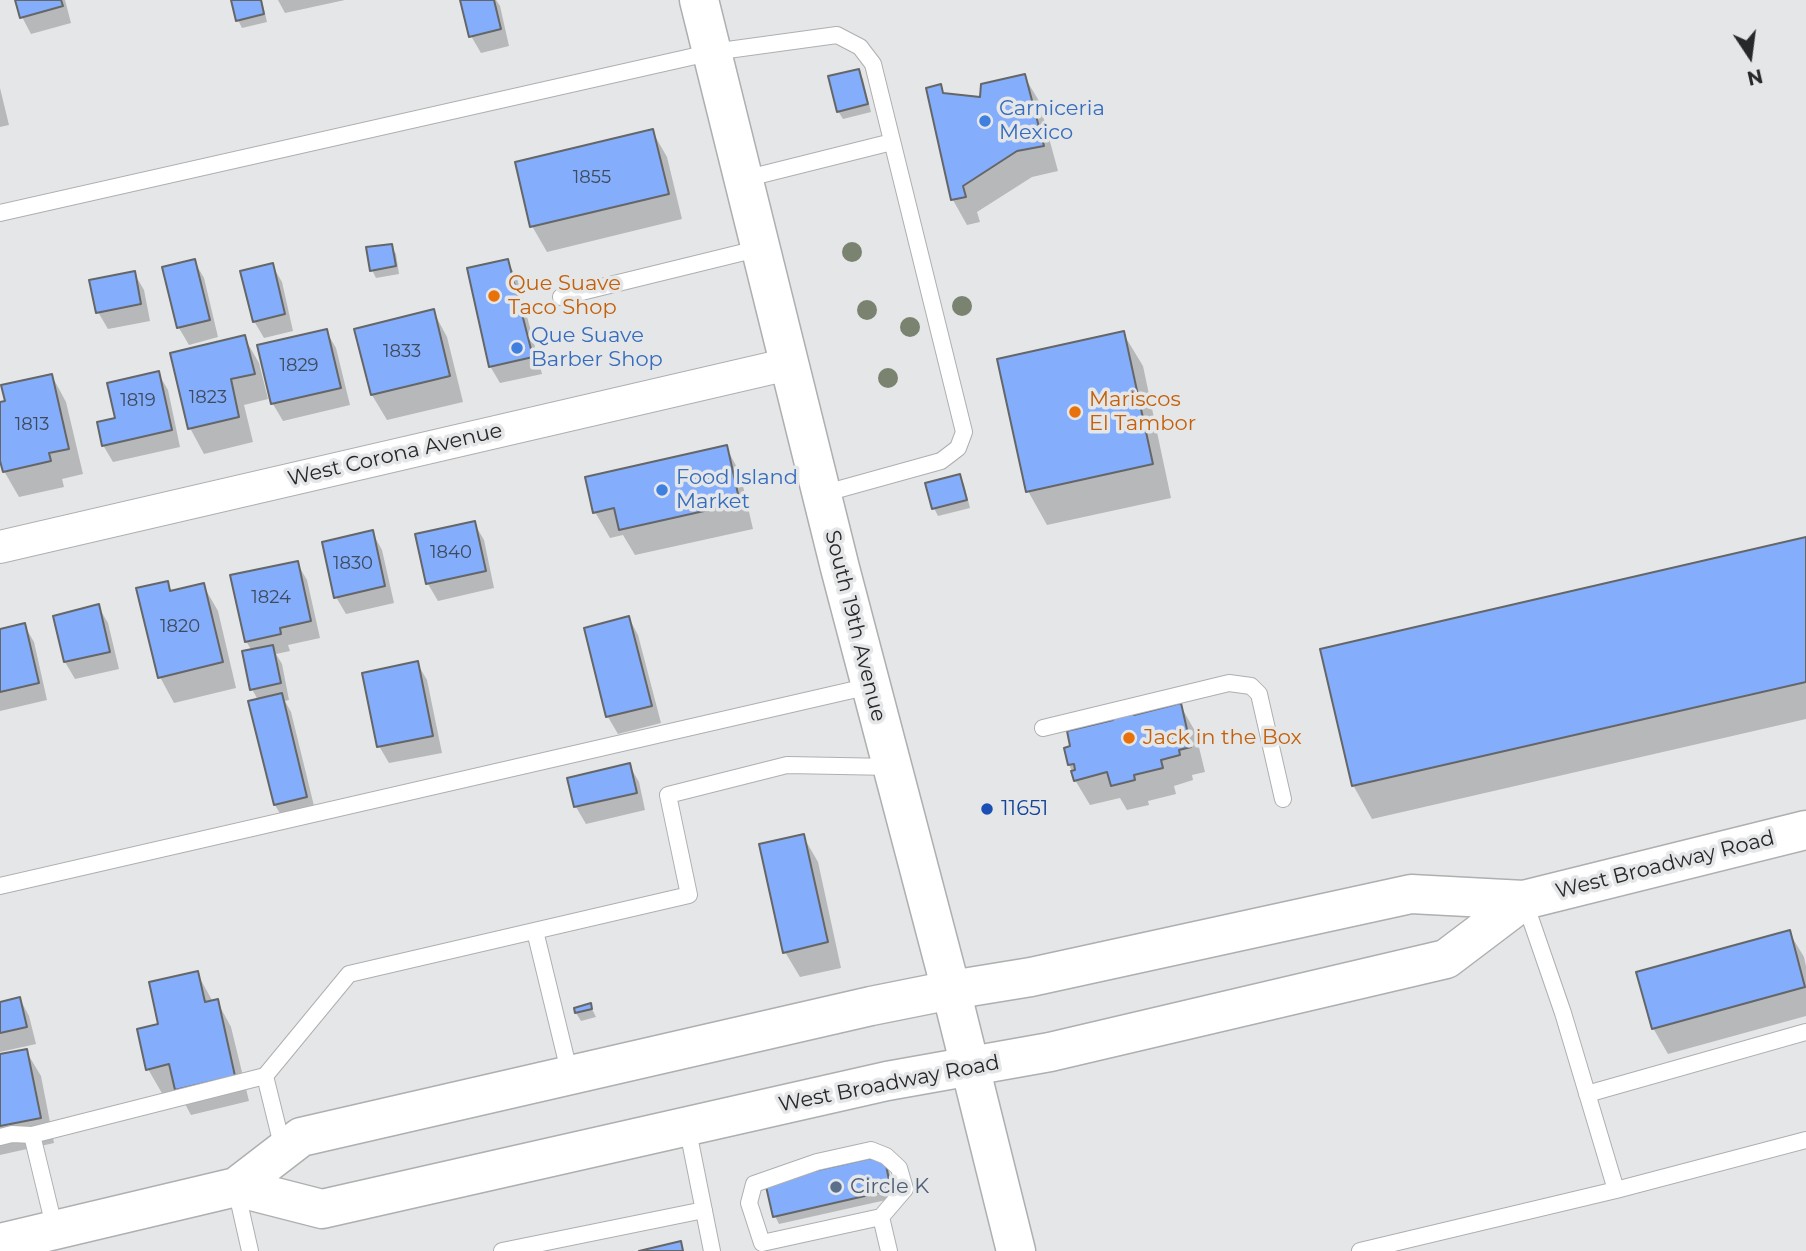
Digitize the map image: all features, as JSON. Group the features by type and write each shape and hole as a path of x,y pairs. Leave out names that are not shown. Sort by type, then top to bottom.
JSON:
{"main road":[{"name":"South 19th Avenue","path":"699,0 870,686 951,990 1016,1251"},
{"name":"West Broadway Road","path":"0,1243 236,1187 302,1137 570,1075 951,990 1031,977 1410,894 1524,900 1806,830"},
{"name":"West Broadway Road","path":"236,1187 322,1209 887,1081 1050,1052 1446,959 1524,900"}],"street":[{"name":"West Corona Avenue","path":"0,547 789,364"}],"lane":[{"path":"0,213 713,52 838,35 860,47 873,64 964,432 958,448 941,461 822,494"},
{"path":"744,179 892,142"},
{"path":"561,297 761,248"},
{"path":"1043,728 1229,683 1251,686 1259,694 1283,799"},
{"path":"0,886 870,686"},
{"path":"0,1137 12,1133 32,1135 265,1076 349,974 689,895 668,794 787,765 892,767"},
{"path":"1524,900 1563,1013 1616,1190"},
{"path":"535,931 570,1075"},
{"path":"1587,1094 1806,1032"},
{"path":"265,1076 283,1151"},
{"path":"687,1126 712,1251"},
{"path":"32,1135 55,1230"},
{"path":"1360,1251 1616,1190 1806,1140"},
{"path":"871,1150 886,1156 899,1168 905,1189 881,1217 762,1243 750,1203 754,1184 817,1162 871,1150"},
{"path":"236,1187 250,1251"},
{"path":"502,1251 704,1210"},
{"path":"881,1217 889,1251"}],"building":[{"path":"15,0 61,0 63,6 20,18"},
{"path":"231,0 261,0 264,14 236,21"},
{"path":"460,0 494,0 501,29 469,37"},
{"path":"859,69 868,104 837,112 828,76"},
{"name":"Carniceria Mexico","path":"1025,74 1044,146 1017,151 963,186 966,197 951,200 926,88 941,84 943,93 980,97 981,84"},
{"path":"653,129 669,194 530,227 515,162"},
{"path":"392,244 396,266 370,271 366,247"},
{"path":"195,259 210,320 177,328 162,267"},
{"path":"508,259 533,357 489,367 467,268"},
{"path":"273,263 285,314 253,322 240,271"},
{"path":"135,271 141,304 96,313 89,280"},
{"path":"434,309 450,376 371,395 354,329"},
{"path":"327,329 341,388 271,404 257,345"},
{"name":"Mariscos El Tambor","path":"1124,331 1153,464 1026,492 997,359"},
{"path":"245,335 255,374 231,379 239,417 188,429 170,353"},
{"path":"159,371 172,430 102,446 97,422 115,418 107,383"},
{"path":"52,374 69,449 49,453 51,461 3,472 0,461 0,402 5,401 1,385"},
{"name":"Food Island Market","path":"727,445 740,503 619,530 614,508 593,513 585,477"},
{"path":"960,474 967,500 932,509 925,483"},
{"path":"475,521 486,571 426,584 415,534"},
{"path":"373,530 385,586 334,598 322,542"},
{"path":"1806,537 1806,682 1352,786 1320,649"},
{"path":"298,561 311,621 280,628 281,634 245,642 230,575"},
{"path":"168,581 170,591 204,583 223,662 158,678 136,588"},
{"path":"99,604 110,652 64,662 53,616"},
{"path":"629,616 652,706 606,717 584,628"},
{"path":"25,623 39,683 0,692 0,629"},
{"path":"273,645 281,683 250,690 242,651"},
{"path":"418,661 433,736 377,747 362,673"},
{"path":"282,693 307,797 274,805 248,701"},
{"name":"Jack in the Box","path":"1181,703 1191,747 1179,750 1180,755 1161,760 1163,768 1134,775 1135,780 1111,786 1107,772 1074,781 1071,771 1075,770 1074,764 1068,765 1064,748 1070,746 1067,731 1113,720 1112,715 1133,710 1134,715"},
{"path":"630,763 637,793 574,807 567,778"},
{"path":"804,834 828,942 783,953 759,844"},
{"path":"1790,930 1805,987 1652,1029 1636,972"},
{"path":"198,971 205,1002 218,999 235,1076 175,1090 169,1064 146,1070 137,1029 158,1024 149,982"},
{"path":"20,997 27,1027 0,1033 0,1002"},
{"path":"591,1003 592,1009 575,1013 574,1008"},
{"path":"27,1049 41,1118 0,1126 0,1054"},
{"path":"884,1155 891,1190 773,1217 765,1182"},
{"path":"681,1241 683,1251 639,1251"}],"place":[{"name":"Carniceria Mexico","path":"985,121"},
{"name":"Que Suave Taco Shop","path":"494,296"},
{"name":"Que Suave Barber Shop","path":"517,348"},
{"name":"Mariscos El Tambor","path":"1075,412"},
{"name":"Food Island Market","path":"662,490"},
{"name":"Jack in the Box","path":"1129,738"},
{"name":"11651","path":"987,809"},
{"name":"Circle K","path":"836,1187"}]}
